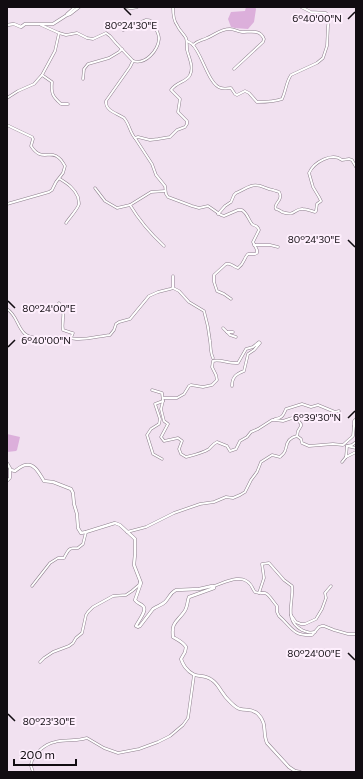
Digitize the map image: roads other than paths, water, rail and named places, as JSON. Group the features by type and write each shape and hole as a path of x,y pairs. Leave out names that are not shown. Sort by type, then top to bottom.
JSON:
{"street":[{"path":"67,15 75,7"},
{"path":"7,24 14,24 21,27 25,24 53,24 79,7"},
{"path":"126,7 137,7"},
{"path":"135,138 138,137 150,140 164,138 170,136 177,130 184,128 187,124 187,121 178,112 180,99 171,90 173,86 187,80 190,76 192,66 187,50 187,41 176,24 173,16 173,7"},
{"path":"187,41 193,45 204,63 209,76 217,86 221,88 231,88 237,95 245,91 249,93 257,102 277,101 282,99 291,75 317,63 323,58 327,46 328,16 326,13 311,12 301,7"},
{"path":"40,24 66,35 77,33 93,39 106,33 133,61 140,62 145,60 154,51 159,41 158,33 152,21 149,20 123,30"},
{"path":"193,45 217,32 228,29 234,29 239,32 256,31 263,36 263,42 234,69"},
{"path":"7,98 34,84 42,75 55,51 59,33"},
{"path":"83,79 84,69 88,64 109,58 122,49"},
{"path":"133,61 106,101 106,104 109,109 126,121 131,133 152,164 168,197 199,208 208,206 218,214 224,216 238,210 242,210 248,216 252,224 258,226 259,228 253,239 257,253 248,254 243,264 238,268 228,263 214,275 214,282 217,291 231,299"},
{"path":"42,75 52,82 51,90 55,99 61,104 68,104"},
{"path":"7,125 32,137 33,139 31,146 35,152 42,155 54,155 58,157 65,166 64,173 49,192 7,204"},
{"path":"218,214 231,202 236,193 251,186 257,185 279,192 280,198 276,204 276,207 287,214 292,214 303,208 315,212 317,204 321,201 313,186 309,173 314,165 321,161 336,157 342,160 352,160 356,167"},
{"path":"60,178 74,190 79,200 77,208 66,223"},
{"path":"95,188 105,201 117,208 130,204 151,192 165,191"},
{"path":"130,204 137,216 164,246"},
{"path":"254,245 270,245 278,247"},
{"path":"173,276 173,288"},
{"path":"7,310 11,312 25,335 36,338 63,337 80,339 110,335 116,324 130,319 149,296 173,288 179,291 189,302 204,311 211,344 210,353 212,358"},
{"path":"59,303 64,311 62,328 63,330 72,332 73,334 71,338"},
{"path":"223,328 230,335 236,337"},
{"path":"227,332 233,332"},
{"path":"162,459 153,454 147,436 151,429 158,424 160,419 154,404 163,400 176,398 184,394 191,385 203,387 212,385 216,380 216,375 211,364 214,360 238,363 246,349 260,343 248,354 244,371 234,377 232,386"},
{"path":"152,390 162,393 163,400 161,409 164,421 168,424 161,437 164,441 178,438 182,442 178,449 181,454 186,457 204,452 217,442 227,446 230,451 236,449 240,441 247,437 251,432 280,419 286,409 302,404 312,407 318,405 335,412 339,411"},
{"path":"275,420 283,421 292,418 297,419 301,424 297,436"},
{"path":"344,445 353,436 355,425 354,421 356,419"},
{"path":"127,532 146,527 174,513 200,504 214,502 226,497 233,498 240,496 245,492 261,462 272,455 283,455 289,440 294,436 297,436"},
{"path":"297,436 301,439 302,443 308,446 333,444 356,448"},
{"path":"347,446 356,442"},
{"path":"346,457 347,446"},
{"path":"342,462 346,457 356,452"},
{"path":"7,463 11,470 15,471 24,465 30,465 36,468 44,481 53,482 71,489 77,514 78,528 81,533 115,523 120,525 135,539 134,565 142,583 136,600 138,604 143,606 145,609 142,616 136,623 136,626 138,627 156,606 165,602 176,590 199,589 239,579 250,583 255,592 269,596 277,606 279,616 296,633 305,636 312,635 319,627 324,626 348,634 356,634"},
{"path":"7,481 10,478 10,468"},
{"path":"32,586 50,563 58,558 64,558 71,548 78,548 83,544 86,532"},
{"path":"259,593 264,578 262,564 269,563 284,580 292,586 292,620 297,627 308,633 316,631"},
{"path":"40,662 52,652 73,643 82,633 86,615 93,606 113,596 126,596 141,581"},
{"path":"214,586 214,588 189,597 186,609 175,622 172,631 173,637 184,643 186,647 181,661 189,672 194,675 212,679 226,697 240,709 250,709 255,711 263,722 265,731 264,738 267,743 289,767 300,772"},
{"path":"291,614 296,622 301,624 316,619 326,598 325,594 330,586"},
{"path":"33,772 32,762 37,753 54,742 87,738 104,748 118,753 139,749 170,736 183,725 188,718 194,675"}]}
